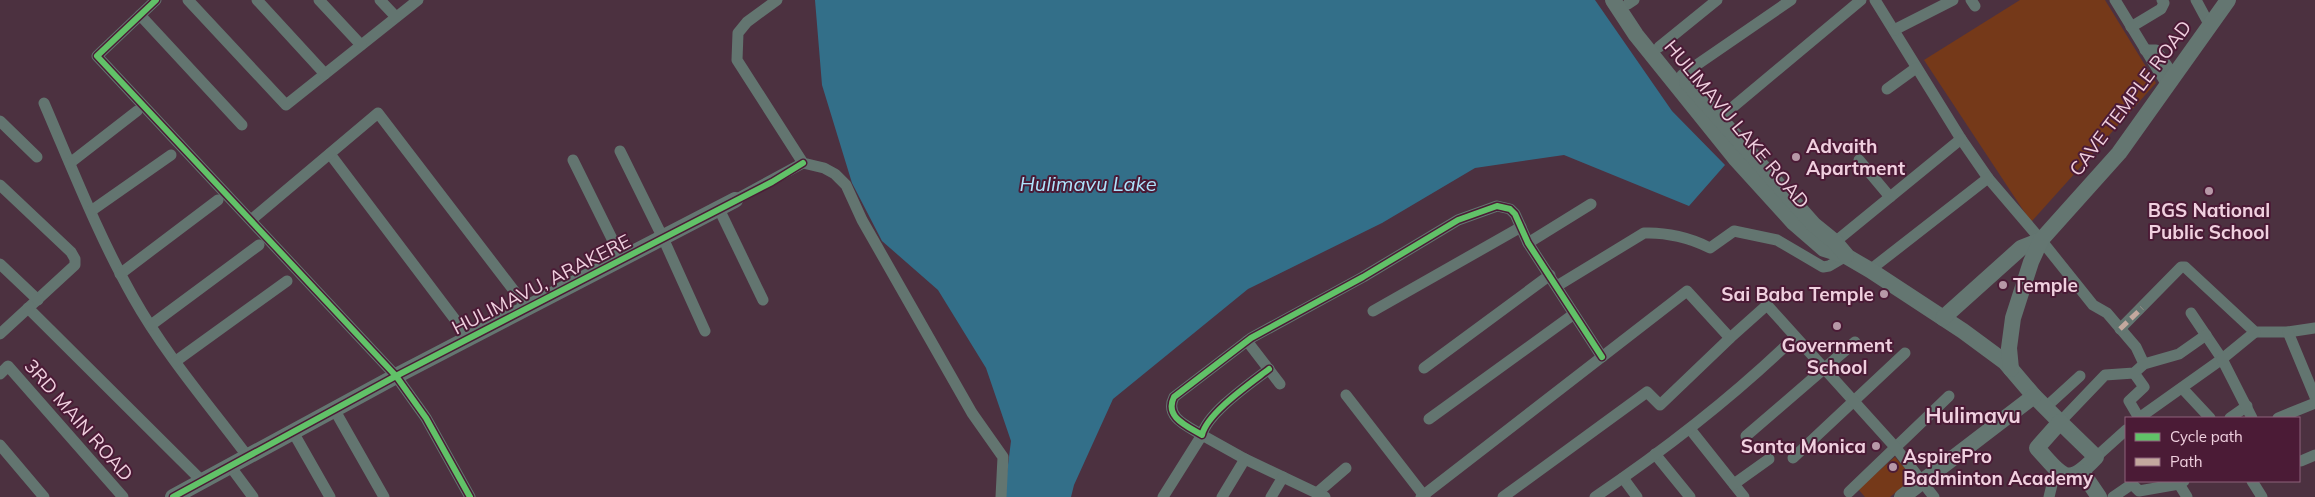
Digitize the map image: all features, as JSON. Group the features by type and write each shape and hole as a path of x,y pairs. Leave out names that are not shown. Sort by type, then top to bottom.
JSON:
{"main road":[{"name":"CAVE TEMPLE ROAD","path":"2011,369 2009,348 2013,318 2031,262 2041,240 2119,153 2228,0"},
{"name":"HULIMAVU LAKE ROAD","path":"1625,1 1658,47 1682,75 1715,123 1735,158 1794,223 1824,249 1846,256 1870,270 2005,362 2060,422 2096,457"},
{"name":"HULIMAVU LAKE ROAD","path":"1625,1 1636,35 1715,123 1846,256"},
{"name":"HULIMAVU, ARAKERE","path":"173,497 396,376 735,200"},
{"name":"CAVE TEMPLE ROAD","path":"1943,318 2021,248 2041,240"},
{"path":"1902,497 2040,401"},
{"path":"2060,422 2037,448 2056,468 2065,475 2072,476 2082,472 2096,457"},
{"path":"2082,472 2099,497"}],"street":[{"path":"156,0 97,56 396,376 426,418 470,497"},
{"path":"188,0 286,105 418,0"},
{"path":"257,0 325,74"},
{"path":"319,0 361,45"},
{"path":"380,0 396,18"},
{"path":"777,0 747,22 738,33 737,60 803,163 824,168 835,174 846,185 862,220 972,413 1004,456 1001,497"},
{"path":"1658,47 1717,0"},
{"path":"1682,75 1791,0"},
{"path":"1715,123 1861,0"},
{"path":"1875,0 1961,139 1988,178 2093,305 2107,313 2136,347 2144,364"},
{"path":"1894,30 1953,0"},
{"path":"2115,0 2145,50 2156,50 2170,80"},
{"path":"2131,27 2162,9 2164,3 2162,0"},
{"path":"2196,0 2210,26"},
{"path":"140,15 242,125"},
{"path":"1887,89 1916,68"},
{"path":"44,103 120,274 150,325 248,457"},
{"path":"70,163 137,111"},
{"path":"251,220 378,113 528,309"},
{"path":"0,121 37,157"},
{"path":"1834,242 1961,139"},
{"path":"620,151 663,238 705,331"},
{"path":"330,154 469,338"},
{"path":"91,211 171,155"},
{"path":"573,160 622,260"},
{"path":"1859,160 1890,197"},
{"name":"HULIMAVU, ARAKERE","path":"735,200 803,163"},
{"path":"1870,270 1988,178"},
{"path":"0,185 71,252 75,259 73,269 0,334"},
{"path":"120,274 218,200"},
{"path":"1528,243 1592,204"},
{"path":"1346,468 1321,496 1245,458 1181,422 1171,410 1170,405 1174,397 1247,341 1363,277 1458,220 1497,206 1504,207 1516,214 1528,243 1602,358"},
{"path":"719,209 763,300"},
{"path":"1374,311 1521,227"},
{"path":"1557,286 1644,233 1659,232 1710,248 1734,232 1764,237 1787,244 1823,267 1829,266 1846,256"},
{"path":"150,325 260,246"},
{"path":"0,264 38,300"},
{"path":"2120,329 2185,267 2254,332"},
{"path":"1424,368 1550,275"},
{"path":"176,361 287,281"},
{"path":"1346,395 1424,496 1687,292 1730,338"},
{"path":"1503,497 1647,392 1660,404 1767,305 1896,448 1934,497"},
{"path":"28,308 202,481"},
{"path":"2191,313 2222,359 2252,417"},
{"path":"1428,419 1574,314"},
{"path":"2140,417 2222,359 2254,332 2288,332 2315,328"},
{"path":"2288,332 2315,397"},
{"path":"2060,422 2105,375 2134,373 2144,364 2179,354 2206,335"},
{"path":"1595,497 1690,429 1751,380 1795,338"},
{"path":"1247,341 1280,384"},
{"path":"1746,436 1855,342"},
{"path":"1793,458 1905,353"},
{"path":"1163,497 1204,428 1222,408 1269,369"},
{"name":"3RD MAIN ROAD","path":"4,370 123,497"},
{"path":"2134,373 2144,387 2130,402 2138,417"},
{"path":"2040,401 2080,376"},
{"path":"2182,388 2209,417"},
{"path":"1849,492 1949,396"},
{"path":"2280,417 2315,403"},
{"path":"2231,417 2247,406"},
{"path":"334,409 384,497"},
{"path":"1690,429 1744,497"},
{"path":"2096,457 2125,431"},
{"path":"293,432 330,497"},
{"path":"0,445 44,497"},
{"path":"1655,454 1690,497"},
{"path":"2302,461 2315,455"},
{"path":"1222,497 1245,458"},
{"path":"1734,484 1770,459"},
{"path":"230,466 252,497"},
{"path":"2049,497 2056,468"},
{"path":"1271,497 1283,477"},
{"path":"1623,478 1637,497"},
{"path":"2113,497 2132,484 2139,491 2181,482 2187,497"},
{"path":"2253,482 2262,497"}],"shaded area":[{"path":"2020,0 2105,0 2156,83 2031,222 1924,60"},
{"name":"AspirePro Badminton Academy","path":"1895,457 1913,478 1890,497 1865,497 1858,489"}],"water":[{"name":"Hulimavu Lake","path":"815,0 1595,0 1672,111 1725,165 1689,206 1564,155 1475,168 1382,223 1248,289 1113,399 1074,485 1071,497 1004,497 1011,441 986,368 938,290 882,241 852,183 822,85"}],"marked path":[{"path":"2120,329 2142,308"}],"cycle path":[{"path":"156,0 97,56 396,376 426,418 470,497"},
{"path":"173,497 396,376 772,182 803,163"},
{"path":"1269,369 1221,408 1212,417 1202,435 1179,420 1172,410 1174,397 1251,338 1363,277 1458,220 1497,206 1510,209 1515,214 1528,243 1602,357"}],"place":[{"name":"Advaith Apartment","path":"1796,157"},
{"name":"BGS National Public School","path":"2209,191"},
{"name":"Temple","path":"2003,285"},
{"name":"Sai Baba Temple","path":"1884,294"},
{"name":"Government School","path":"1837,326"},
{"name":"Santa Monica","path":"1876,446"},
{"name":"AspirePro Badminton Academy","path":"1893,467"}],"district":[{"name":"Hulimavu","path":"1973,416"}]}
